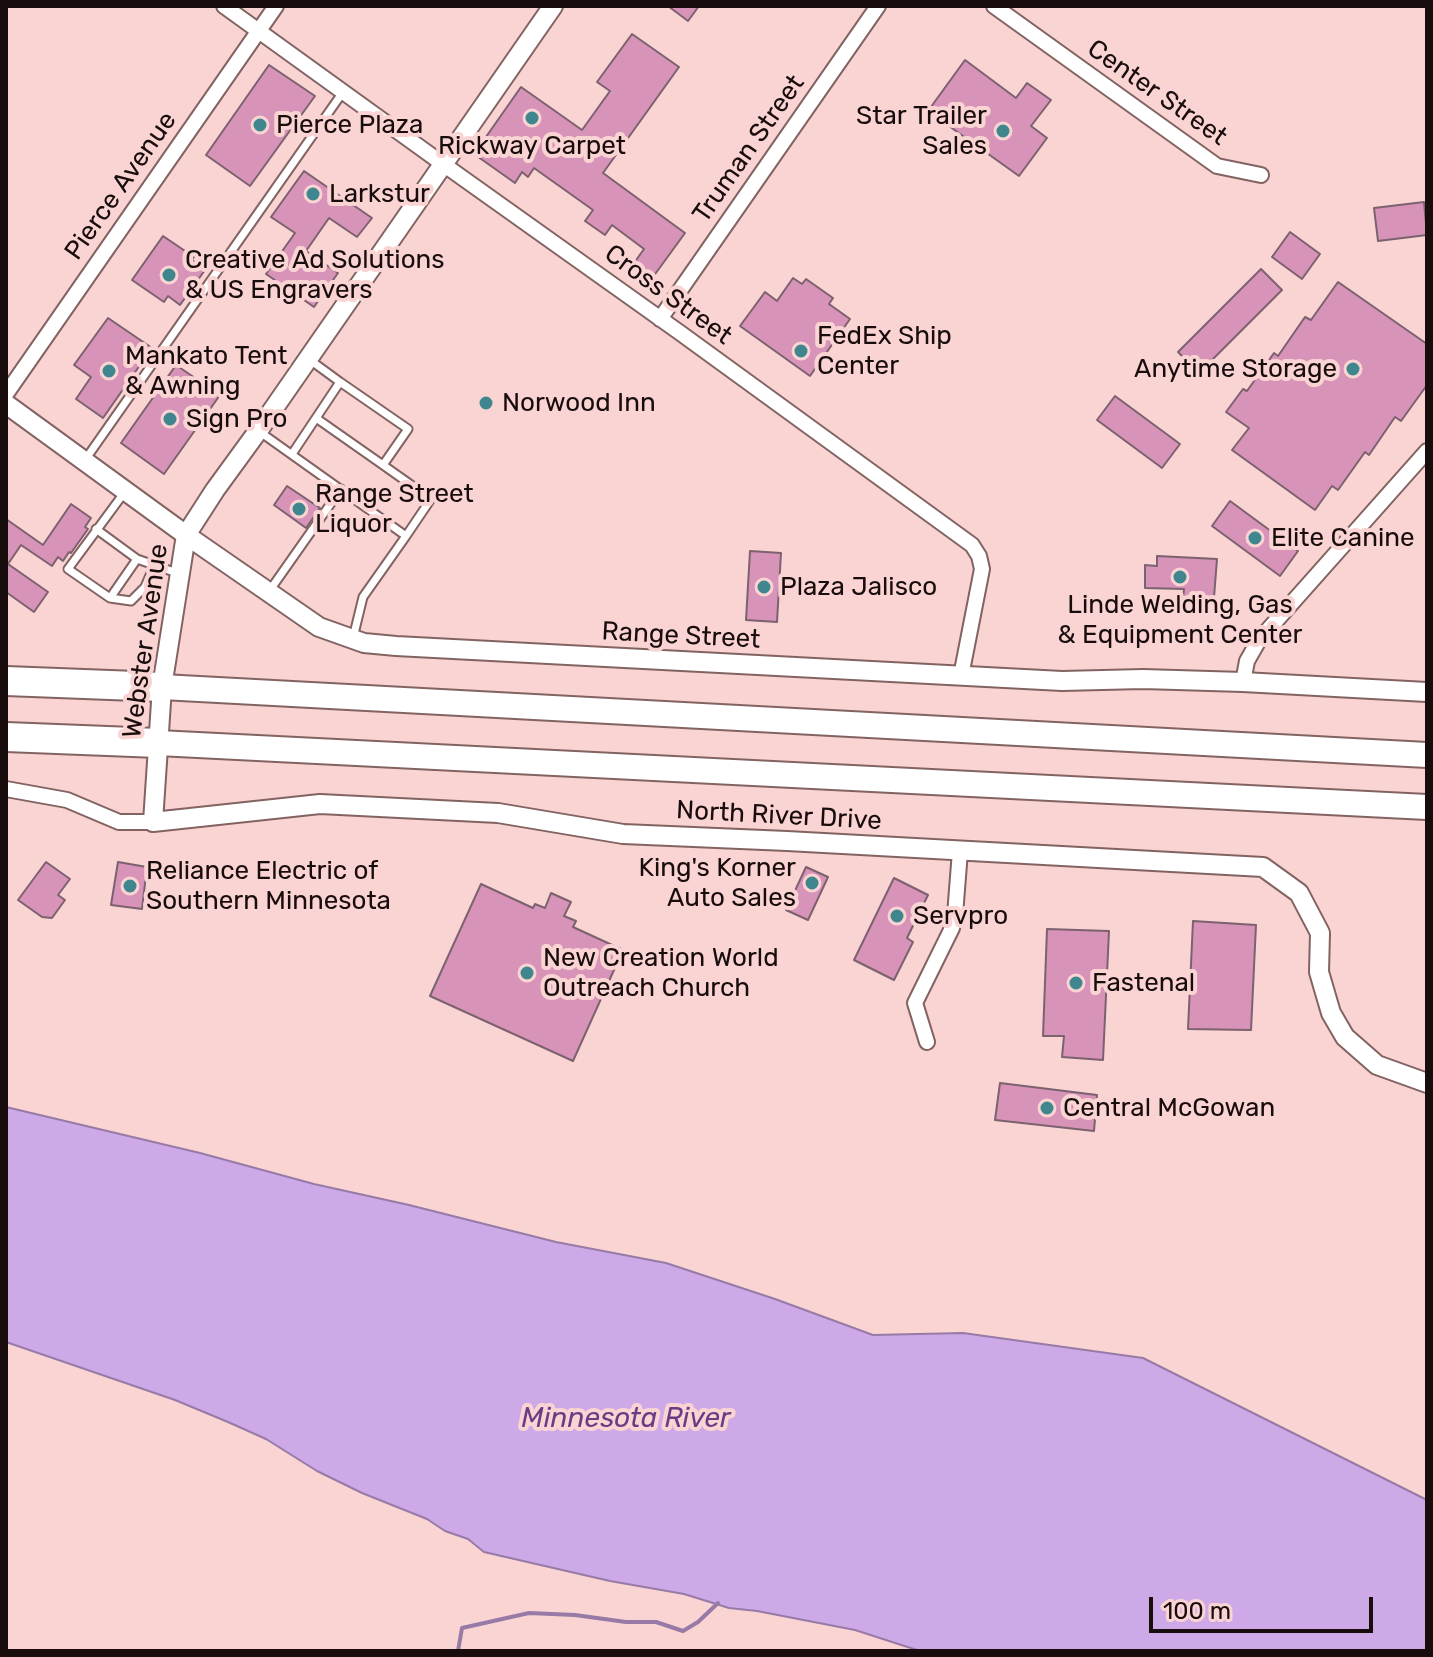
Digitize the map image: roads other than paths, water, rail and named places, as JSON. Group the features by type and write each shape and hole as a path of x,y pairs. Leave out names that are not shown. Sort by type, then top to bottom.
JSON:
{"highway":[{"path":"6,681 1427,755"},
{"path":"6,737 1427,807"}],"street":[{"name":"Cross Street","path":"224,6 972,545 982,569 961,676"},
{"name":"Pierce Avenue","path":"6,394 276,6"},
{"name":"Webster Avenue","path":"153,822 162,687 186,535 553,6"},
{"name":"Truman Street","path":"660,319 878,6"},
{"name":"Center Street","path":"994,6 1217,166 1261,175"},
{"name":"Range Street","path":"6,404 319,627 364,643 1062,681 1143,679 1243,682 1427,692"},
{"path":"1243,682 1247,661 1259,640 1427,451"},
{"name":"North River Drive","path":"6,789 67,800 119,822 153,822 320,804 498,813 623,834 1263,867 1299,893 1320,933 1319,972 1331,1013 1345,1037 1377,1065 1427,1083"},
{"path":"927,1042 915,1003 952,928 960,851"}],"lane":[{"path":"84,461 343,92"},
{"path":"308,358 408,429 383,465"},
{"path":"292,454 340,382"},
{"path":"316,418 431,499 363,597 353,639"},
{"path":"258,431 406,536"},
{"path":"269,591 341,489"},
{"path":"125,491 68,569 92,581 110,598 131,601 145,587 154,566"},
{"path":"96,529 115,547 137,559 180,574"},
{"path":"110,598 137,559"}],"water":[{"name":"Minnesota River","path":"6,1107 556,1242 666,1263 873,1335 963,1333 1143,1358 1427,1500 1427,1651 920,1651 855,1630 729,1608 684,1594 610,1581 484,1552 468,1539 362,1493 317,1471 266,1439 228,1422 175,1400 6,1342"}],"waterway":[{"path":"458,1651 462,1628 529,1613 656,1622 683,1631 718,1603"}],"place":[{"name":"Rickway Carpet","path":"532,118"},
{"name":"Pierce Plaza","path":"260,125"},
{"name":"Star Trailer Sales","path":"1003,131"},
{"name":"Larkstur","path":"313,194"},
{"name":"Creative Ad Solutions & US Engravers","path":"169,275"},
{"name":"FedEx Ship Center","path":"801,351"},
{"name":"Anytime Storage","path":"1353,369"},
{"name":"Mankato Tent & Awning","path":"109,371"},
{"name":"Norwood Inn","path":"486,403"},
{"name":"Sign Pro","path":"170,419"},
{"name":"Range Street Liquor","path":"299,509"},
{"name":"Elite Canine","path":"1255,538"},
{"name":"Linde Welding, Gas & Equipment Center","path":"1180,577"},
{"name":"Plaza Jalisco","path":"764,587"},
{"name":"King's Korner Auto Sales","path":"812,883"},
{"name":"Reliance Electric of Southern Minnesota","path":"130,886"},
{"name":"Servpro","path":"897,916"},
{"name":"New Creation World Outreach Church","path":"527,973"},
{"name":"Fastenal","path":"1076,983"},
{"name":"Central McGowan","path":"1047,1108"}]}
